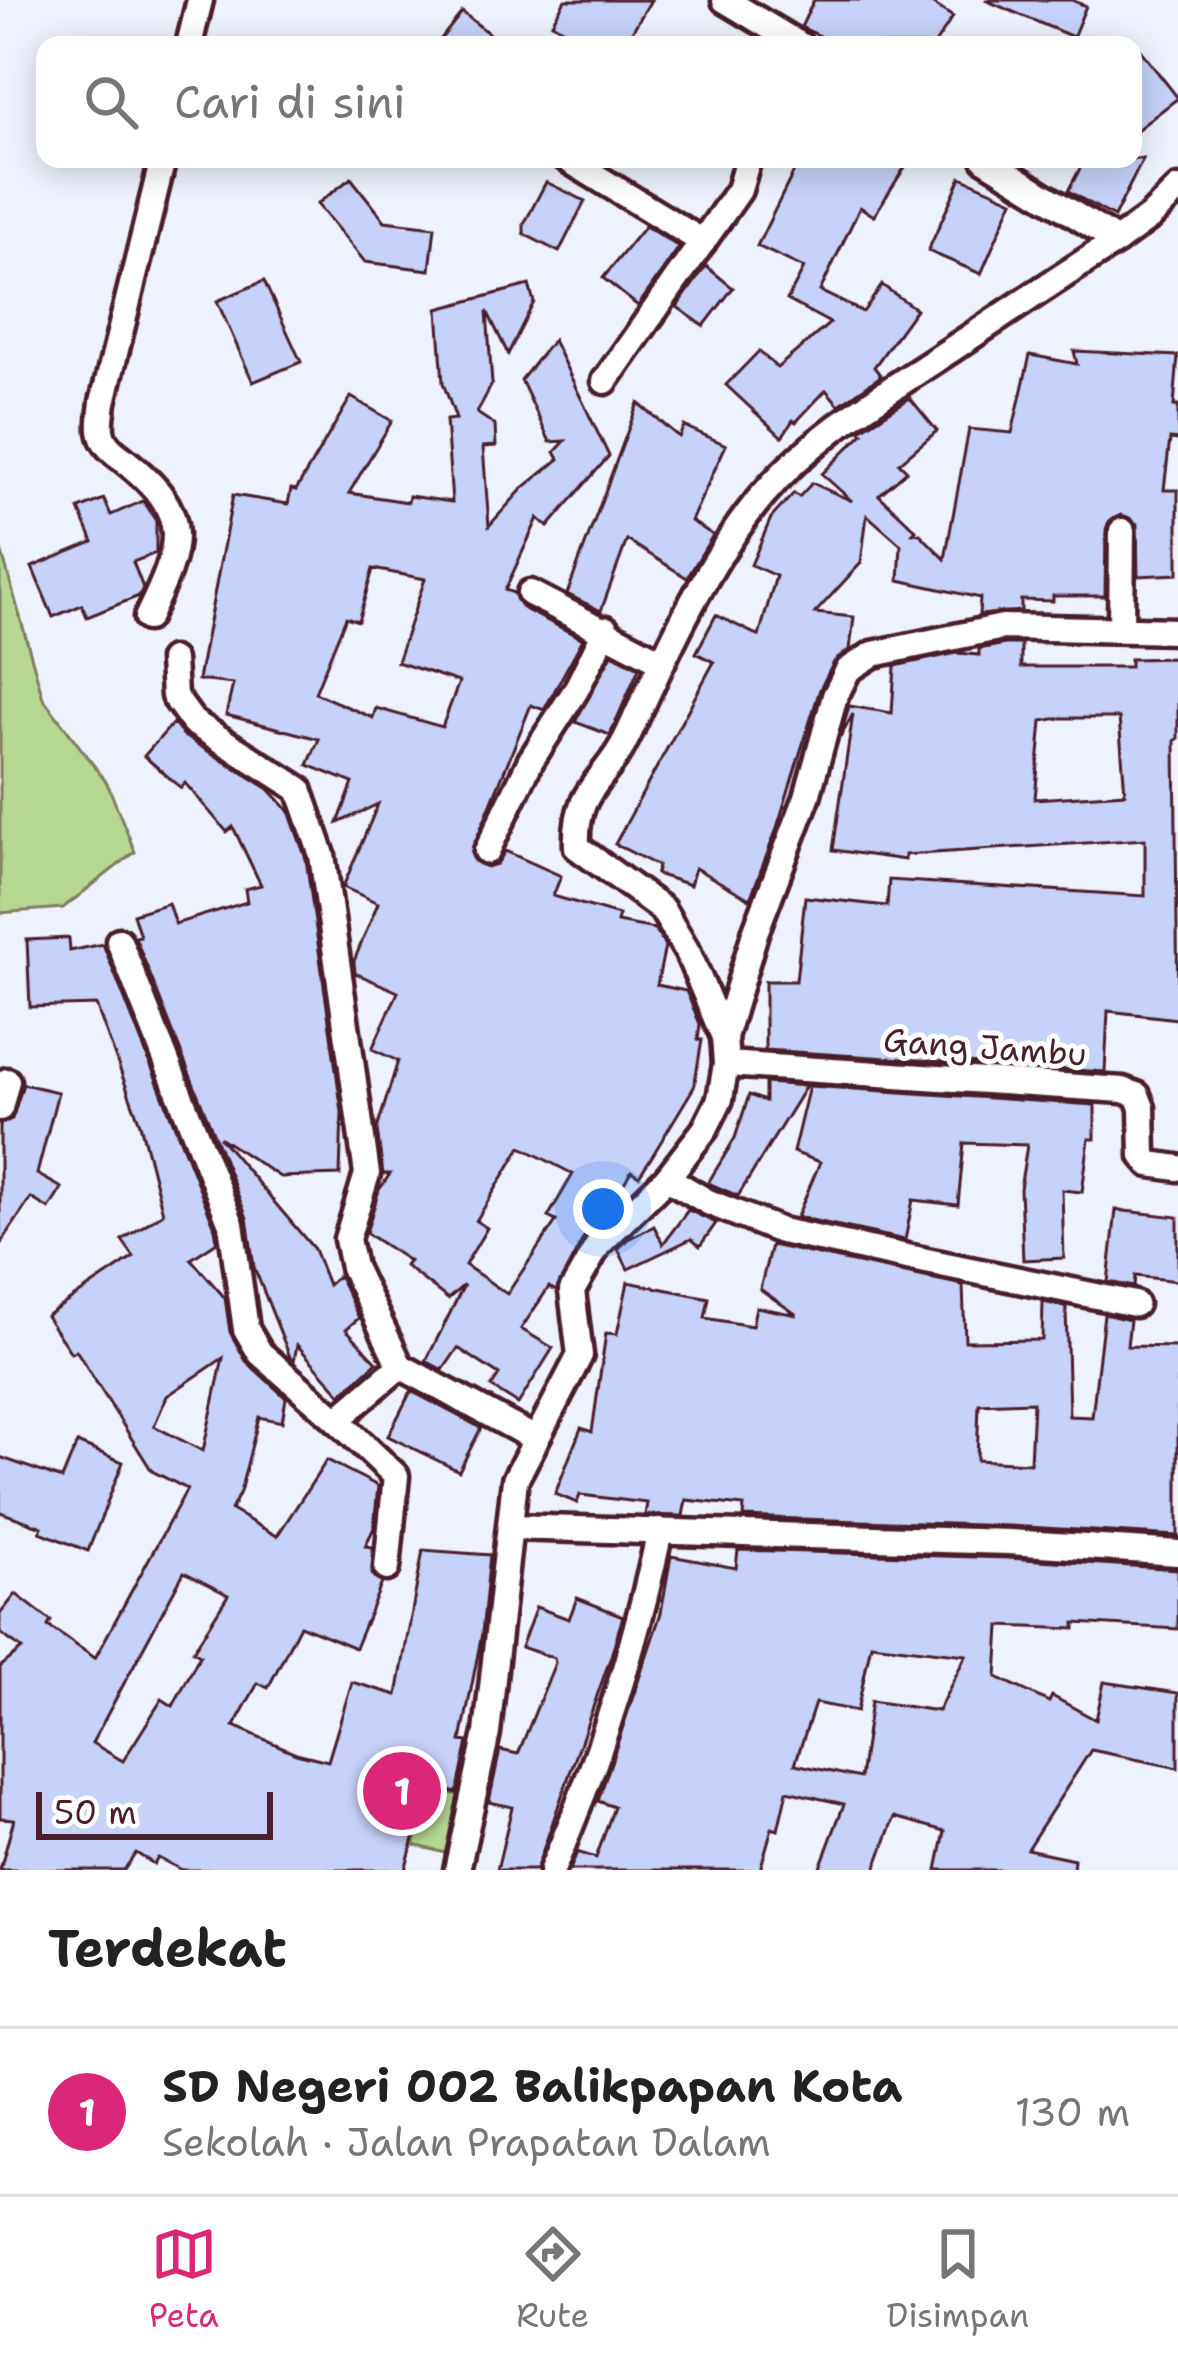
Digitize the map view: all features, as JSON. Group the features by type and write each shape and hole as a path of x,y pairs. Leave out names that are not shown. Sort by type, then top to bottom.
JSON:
{"street":[{"path":"191,36 200,0"},
{"path":"725,0 779,36"},
{"path":"147,618 168,574 175,524 165,498 109,449 101,433 103,402 161,168"},
{"path":"582,168 703,242"},
{"path":"604,381 739,190 745,168"},
{"path":"999,168 1117,241"},
{"path":"457,1870 487,1733 515,1480 580,1354 572,1291 598,1245 668,1178 705,1129 721,1099 726,1064 724,1037 688,953 662,909 577,847 576,818 588,791 625,742 661,661 761,496 837,426 1117,241 1178,189"},
{"path":"1121,628 1122,531"},
{"path":"530,593 661,661"},
{"path":"487,851 530,760 576,690 606,629"},
{"path":"724,1037 754,933 807,797 835,696 848,670 873,654 981,631 1178,631"},
{"path":"172,660 174,696 193,722 298,789 322,855 367,1174 347,1239 353,1267 400,1366 534,1438"},
{"path":"118,941 231,1224 246,1328 260,1352 396,1476 387,1568"},
{"name":"Gang Jambu","path":"726,1064 1123,1090 1137,1096 1142,1108 1143,1156 1150,1164 1178,1168"},
{"path":"0,1108 7,1082"},
{"path":"668,1178 708,1202 781,1231 1135,1304"},
{"path":"337,1420 400,1366"},
{"path":"511,1527 1009,1542 1178,1553"},
{"path":"552,1870 595,1763 642,1616 660,1532"}],"green space":[{"path":"0,546 43,698 107,783 135,852 63,908 0,913"},
{"path":"430,1788 480,1800 464,1858 414,1845"}],"building":[{"path":"565,0 651,0 629,36 574,36 552,23"},
{"path":"814,0 927,0 953,17 940,36 820,36 801,27"},
{"path":"985,0 1072,0 1086,6 1071,36"},
{"path":"462,12 492,36 443,36"},
{"path":"1142,52 1178,98 1142,126"},
{"path":"796,168 904,168 874,216 860,207 820,291 863,312 882,285 916,309 874,367 881,376 839,405 826,390 782,437 726,385 759,351 777,368 830,323 787,300 804,268 757,246"},
{"path":"1080,168 1138,168 1114,217 1068,191"},
{"path":"961,177 1013,200 981,274 928,251"},
{"path":"351,178 385,221 435,227 430,270 365,262 317,204"},
{"path":"546,182 585,201 559,252 524,234 524,224"},
{"path":"645,226 679,247 638,306 603,278"},
{"path":"706,266 733,288 704,326 677,307"},
{"path":"264,281 301,362 253,382 217,301"},
{"path":"529,285 534,302 508,354 487,311 492,384 477,413 495,425 496,446 483,447 489,526 523,488 559,459 555,452 565,441 550,442 521,380 553,340 609,456 548,527 538,518 505,590 514,593 522,608 583,639 544,710 531,705 471,853 474,861 487,867 497,864 505,851 561,876 553,896 619,915 617,922 655,929 665,946 657,985 686,991 700,1024 698,1040 702,1040 694,1087 651,1158 639,1176 631,1171 607,1213 584,1237 556,1291 549,1287 521,1329 553,1348 518,1404 491,1387 499,1375 458,1348 443,1370 426,1361 464,1285 448,1299 405,1266 409,1261 366,1233 379,1190 390,1174 383,1174 377,1129 398,1061 372,1049 398,992 355,973 354,961 378,903 343,887 378,804 338,823 353,783 308,765 319,739 226,715 233,684 198,680 233,495 288,504 291,489 296,490 351,397 392,421 349,493 408,502 409,496 452,502 446,420 456,419 443,383 438,309","holes":["373,569 425,579 397,662 459,682 442,727 376,708 373,718 315,693 346,617 358,621","521,1147 573,1174 548,1217 556,1221 507,1294 465,1265 487,1228 476,1221"]},
{"path":"1074,351 1178,356 1174,406 1178,406 1178,440 1170,439 1164,490 1178,490 1178,574 1138,576 1137,524 1121,515 1106,530 1105,596 1021,600 1021,611 979,615 980,598 899,580 901,545 867,515 861,563 815,613 854,617 850,649 834,662 820,689 750,899 695,868 690,885 656,874 658,866 615,844 714,662 696,653 716,615 759,636 776,576 751,565 771,518 794,493 799,497 812,483 852,501 822,474 863,433 860,430 910,398 937,431 899,463 907,471 879,495 916,530 913,533 920,534 945,559 969,429 1012,433 1030,355 1077,364"},
{"path":"638,403 679,437 684,426 726,445 691,521 713,535 687,578 627,540 601,611 567,594"},
{"path":"104,499 111,515 143,501 156,521 156,553 133,562 143,588 139,596 87,617 82,605 53,617 32,567 93,542 79,509"},
{"path":"1021,644 1021,667 1130,667 1130,659 1178,658 1178,1019 1108,1011 1105,1072 765,1050 765,981 796,981 805,897 887,906 889,880 1145,896 1145,839 905,855 905,860 833,850 853,714 840,738 849,706 892,713 895,666 957,653 979,655 979,649","holes":["1119,718 1125,793 1035,799 1042,721"]},
{"path":"612,654 639,668 610,735 575,722"},
{"path":"173,723 184,736 269,789 289,811 306,859 342,1112 340,1175 280,1177 219,1137 314,1249 328,1285 338,1276 341,1280 359,1318 346,1329 377,1362 341,1394 297,1345 294,1361 290,1357 254,1267 247,1218 135,937 140,936 133,914 168,903 175,924 247,902 245,889 261,885 233,827 227,832 185,783 181,788 144,756"},
{"path":"69,938 70,951 103,944 215,1228 217,1242 191,1259 225,1298 230,1332 246,1361 286,1398 282,1422 259,1417 231,1510 277,1536 327,1460 378,1486 374,1528 365,1546 373,1547 372,1574 382,1583 355,1648 300,1625 268,1688 258,1683 234,1726 296,1753 328,1761 352,1682 397,1695 423,1550 490,1555 482,1633 461,1741 468,1742 457,1793 429,1786 405,1870 182,1870 158,1858 154,1864 136,1853 124,1870 0,1870 14,1819 0,1818 0,1667 22,1649 0,1633 0,1614 16,1594 51,1621 48,1626 95,1658 187,1489 152,1471 76,1350 71,1353 46,1316 134,1257 122,1240 163,1213 140,1124 96,1005 30,1007 27,940","holes":["223,1358 203,1451 154,1426 167,1396","184,1572 228,1595 193,1651 200,1655 173,1706 162,1699 123,1761 92,1743"]},
{"path":"765,1083 806,1086 738,1196 708,1183 735,1138 749,1095 765,1101"},
{"path":"23,1084 58,1092 37,1174 62,1188 49,1209 31,1198 0,1245 0,1124 12,1119"},
{"path":"809,1086 1095,1105 1095,1139 1089,1139 1082,1192 1062,1190 1064,1258 1023,1260 1020,1189 1027,1145 964,1143 958,1205 913,1200 905,1240 797,1217 820,1162 793,1152"},
{"path":"688,1210 716,1223 700,1246 691,1239 628,1269 618,1249 628,1239 654,1226 663,1244"},
{"path":"1116,1210 1178,1217 1178,1281 1135,1276 1134,1287 1108,1282"},
{"path":"771,1245 963,1285 965,1341 1042,1340 1043,1302 1066,1307 1069,1416 1092,1417 1104,1314 1130,1320 1127,1346 1178,1347 1178,1536 743,1517 744,1506 686,1500 683,1516 645,1515 647,1503 580,1495 577,1503 555,1494 581,1428 592,1432 606,1333 617,1334 628,1282 709,1298 705,1318 752,1326 756,1307 797,1315 760,1289","holes":["1033,1402 1030,1463 977,1460 979,1404"]},
{"path":"411,1391 481,1428 459,1471 388,1436"},
{"path":"77,1443 123,1462 88,1551 0,1512 0,1457 62,1479"},
{"path":"738,1550 1008,1558 1178,1569 1178,1629 1075,1623 1075,1629 1000,1626 997,1677 1049,1702 1052,1696 1096,1720 1104,1682 1178,1693 1178,1768 1091,1750 1027,1849 1074,1859 1073,1870 937,1870 945,1831 895,1817 875,1870 819,1870 844,1804 787,1791 778,1830 772,1828 760,1870 570,1870 577,1852 596,1858 614,1807 598,1801 661,1613 671,1556 736,1568","holes":["871,1644 966,1655 938,1711 871,1701 860,1778 795,1764 815,1703 857,1711"]},
{"path":"577,1598 623,1616 536,1870 497,1870 512,1807 489,1802 500,1750 518,1754 555,1663 554,1658 521,1647 536,1607 569,1619"}],"place":[{"name":"SD Negeri 002 Balikpapan Kota","path":"402,1791"}]}
